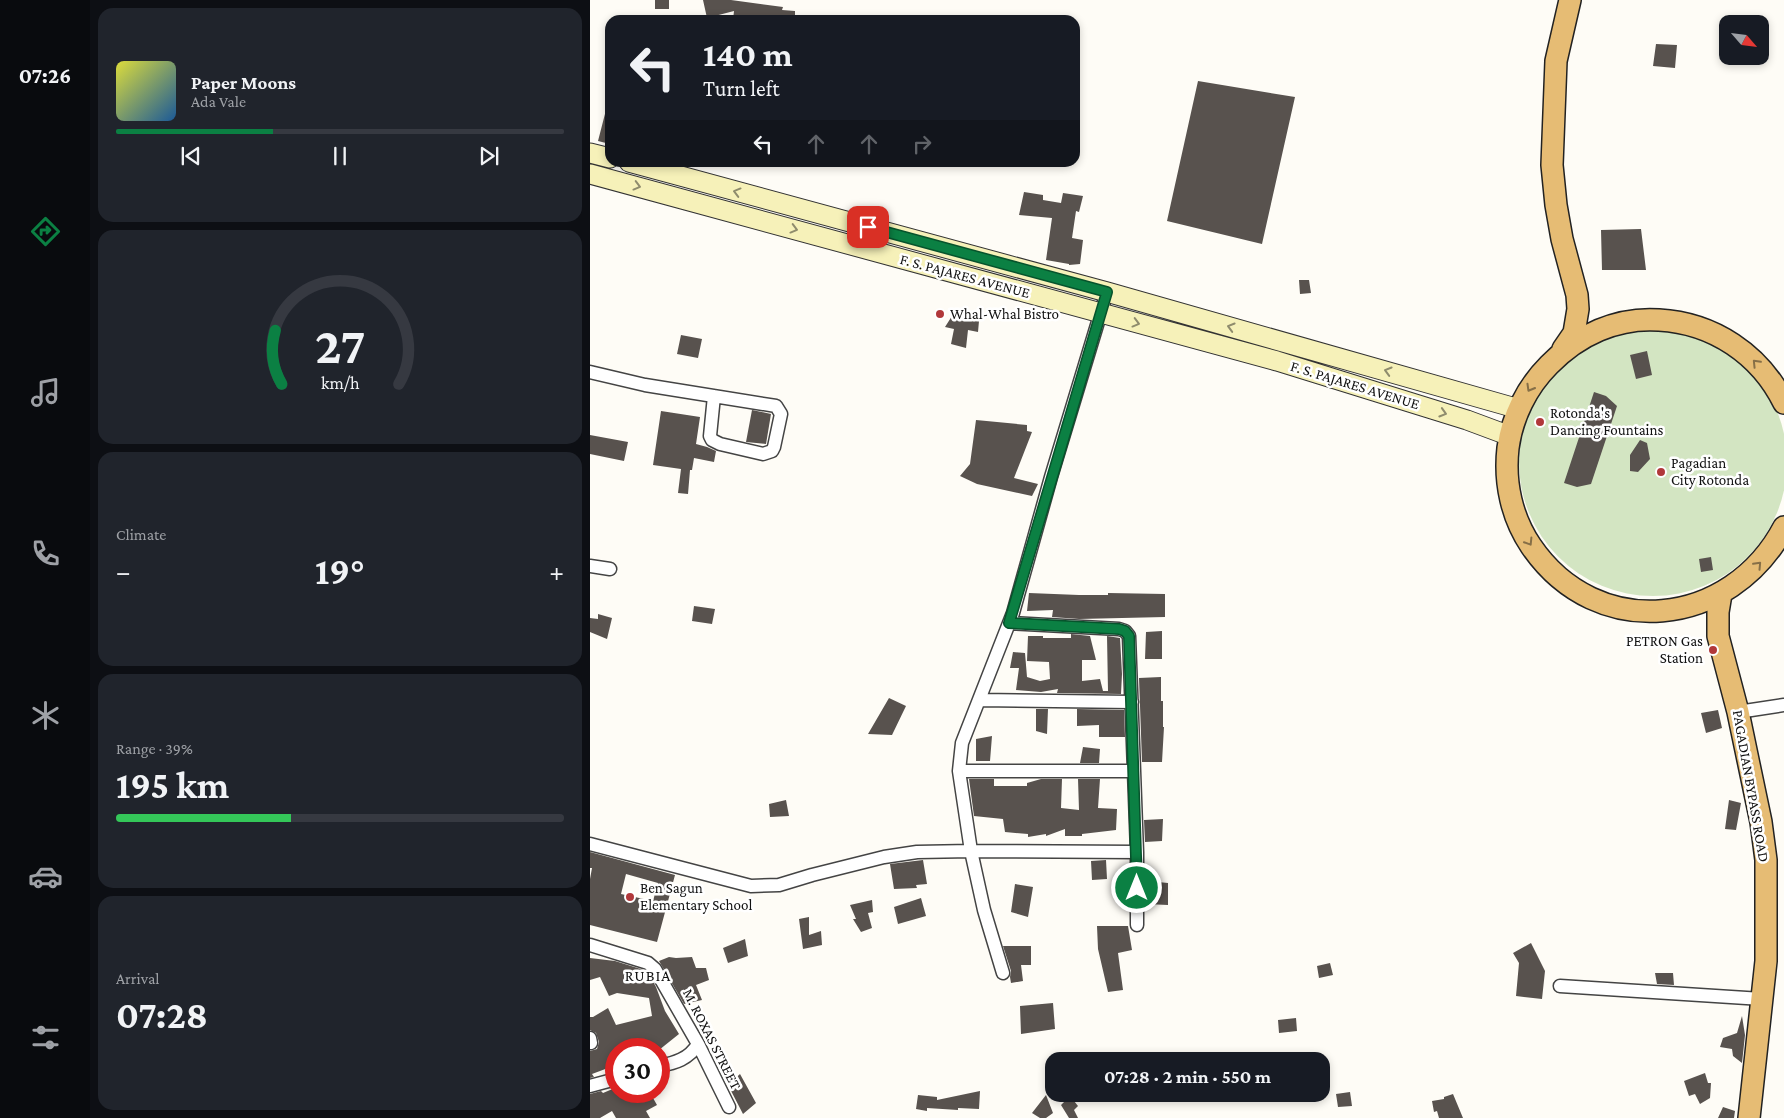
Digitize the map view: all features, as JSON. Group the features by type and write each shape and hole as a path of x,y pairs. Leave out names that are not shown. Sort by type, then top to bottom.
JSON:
{"highway":[{"path":"1562,352 1574,333 1578,309 1577,296 1562,239 1552,165 1556,60 1570,0"},
{"path":"1577,296 1593,315 1614,325"},
{"path":"1784,403 1769,377 1756,362 1742,350 1709,330 1681,322 1652,319 1614,325 1578,340 1562,352 1537,377 1519,409 1510,436 1507,462 1508,488 1515,514 1526,538 1540,560 1559,578 1581,593 1605,604 1630,610 1656,612 1683,608 1721,594 1753,571 1766,557 1784,527"},
{"name":"PAGADIAN BYPASS ROAD","path":"1721,594 1718,612 1718,636 1738,712 1766,860 1766,960 1749,1118"},
{"name":"PAGADIAN BYPASS ROAD","path":"1683,608 1699,615 1712,627 1718,636"}],"main road":[{"path":"590,153 605,157"},
{"name":"F. S. PAJARES AVENUE","path":"647,167 1107,292 1519,409"},
{"name":"F. S. PAJARES AVENUE","path":"590,174 1277,361 1468,420 1510,436"},
{"path":"978,279 983,258"}],"street":[{"path":"1003,973 984,910 971,850 959,771 962,743 1009,623 1107,292"},
{"path":"590,372 645,385 714,396 776,406 781,414 772,451 763,454 720,444 712,440 710,436 714,396"},
{"path":"590,566 610,569"},
{"path":"1009,623 1125,631 1129,636 1137,925"},
{"path":"979,700 1132,702"},
{"path":"1738,712 1784,705"},
{"path":"959,771 1134,771"},
{"path":"590,844 751,886 779,885 884,857 918,852 971,850 1136,852"},
{"name":"M. ROXAS STREET","path":"590,945 648,963 655,969 698,1044 729,1107"},
{"path":"1560,986 1762,999"},
{"path":"670,1063 690,1054 698,1044"},
{"path":"590,1086 605,1082"}],"green space":[{"path":"1653,328 1679,331 1716,344 1727,351 1748,367 1764,388 1781,423 1784,436 1784,488 1771,525 1764,536 1748,557 1727,573 1692,590 1679,593 1653,596 1627,593 1590,580 1579,573 1558,557 1542,536 1525,501 1522,488 1519,462 1522,436 1535,399 1542,388 1558,367 1579,351 1614,334 1627,331"}],"building":[{"path":"655,0 669,0 669,9 655,9"},
{"path":"703,0 731,0 783,7 782,10 795,11 795,15 734,15 734,11 719,15 706,15"},
{"path":"1656,44 1677,45 1675,68 1653,66"},
{"path":"1198,81 1295,97 1262,244 1167,221"},
{"path":"605,114 605,143 598,141"},
{"path":"1024,192 1043,195 1043,200 1061,203 1063,193 1083,196 1079,212 1076,211 1072,238 1083,240 1080,264 1069,265 1046,260 1052,218 1019,215"},
{"path":"1641,229 1646,270 1602,270 1601,230"},
{"path":"1299,280 1309,280 1311,293 1300,294"},
{"path":"952,316 979,321 978,332 968,330 966,348 951,344 954,329 945,327"},
{"path":"681,335 702,339 698,358 677,354"},
{"path":"1647,351 1652,375 1636,379 1630,355"},
{"path":"1594,392 1606,396 1617,406 1591,484 1577,487 1564,483"},
{"path":"752,410 771,414 766,444 746,442"},
{"path":"661,411 700,417 696,444 716,451 714,462 694,458 692,470 690,470 688,494 678,493 681,469 653,465"},
{"path":"976,420 1027,425 1027,431 1032,432 1014,478 1038,484 1032,496 977,484 960,476 970,464"},
{"path":"590,435 628,442 624,461 590,454"},
{"path":"1640,440 1647,443 1650,459 1638,472 1630,471 1630,455"},
{"path":"1711,557 1713,570 1701,572 1699,559"},
{"path":"1029,593 1079,595 1108,595 1108,593 1165,594 1165,617 1079,619 1052,617 1053,610 1027,611"},
{"path":"694,606 715,609 712,624 692,621"},
{"path":"598,614 612,618 607,639 590,632 590,618 598,619"},
{"path":"1162,631 1162,659 1145,659 1146,632"},
{"path":"1071,634 1090,636 1096,660 1082,660 1082,681 1100,679 1103,691 1108,691 1107,636 1120,638 1121,694 1057,693 1058,689 1041,692 1016,690 1019,668 1010,668 1013,652 1025,653 1027,677 1040,681 1050,679 1049,662 1027,661 1028,636 1071,638"},
{"path":"1161,677 1164,727 1162,762 1142,762 1139,678"},
{"path":"889,698 906,706 892,735 868,734"},
{"path":"1036,709 1048,709 1047,734 1036,731"},
{"path":"1077,709 1124,710 1125,737 1099,737 1099,725 1077,726"},
{"path":"1718,710 1722,728 1706,733 1701,713"},
{"path":"992,736 990,761 976,761 976,739"},
{"path":"1083,747 1100,749 1099,763 1080,763"},
{"path":"969,779 994,779 994,786 1027,786 1027,783 1041,779 1062,779 1061,808 1079,810 1078,779 1100,779 1098,808 1117,809 1116,830 1082,834 1082,836 1065,836 1065,829 1046,836 1046,834 1028,837 1028,834 1005,832 1003,819 974,816"},
{"path":"786,800 789,816 770,817 769,804"},
{"path":"1729,800 1741,803 1736,830 1725,829"},
{"path":"1163,819 1162,841 1145,842 1144,820"},
{"name":"Ben Sagun Elementary School","path":"590,852 675,875 657,942 590,925 590,879 592,868 590,868","holes":["626,874 658,883 653,901 621,894"]},
{"path":"923,860 927,884 916,885 917,888 894,889 890,864"},
{"path":"1106,860 1107,879 1092,880 1091,861"},
{"path":"1148,881 1168,883 1168,905 1146,904"},
{"path":"1015,884 1033,887 1028,917 1011,912"},
{"path":"921,898 926,916 898,924 894,907"},
{"path":"872,900 873,912 868,913 872,928 861,932 853,919 856,919 850,905"},
{"path":"809,917 809,935 821,931 822,945 803,949 799,919"},
{"path":"1097,926 1128,926 1132,950 1118,953 1123,990 1108,992 1098,949"},
{"path":"745,939 748,956 728,963 723,948"},
{"path":"1531,943 1545,971 1542,999 1516,996 1519,963 1513,953"},
{"path":"1003,946 1031,946 1031,965 1021,965 1023,981 1011,983 1011,971"},
{"path":"669,957 692,957 696,968 706,968 709,980 696,985 702,1000 684,1004 659,961"},
{"path":"590,958 615,961 644,970 649,974 665,1011 679,1034 670,1041 670,1038 605,1038 605,1069 592,1074 594,1077 590,1078 590,1051 597,1049 599,1042 596,1033 590,1030 590,1017 608,1008 616,1025 652,1016 649,998 617,993 609,996 600,977 590,980"},
{"path":"1330,963 1333,975 1319,978 1317,966"},
{"path":"1655,973 1673,973 1674,985 1657,984"},
{"path":"1053,1003 1055,1029 1021,1034 1020,1006"},
{"path":"1742,1016 1745,1035 1742,1063 1733,1056 1732,1049 1720,1047 1723,1038 1737,1033"},
{"path":"1296,1018 1297,1031 1279,1033 1278,1020"},
{"path":"1705,1073 1708,1083 1711,1083 1710,1098 1700,1104 1695,1094 1689,1096 1684,1081"},
{"path":"740,1074 756,1103 743,1114 728,1085"},
{"path":"601,1091 605,1092 605,1103 656,1103 657,1105 646,1111 650,1118 616,1118 612,1111 600,1118 590,1118 590,1094"},
{"path":"980,1091 979,1109 927,1108 927,1111 916,1109 918,1095 937,1097 937,1100"},
{"path":"1350,1092 1352,1106 1338,1107 1336,1094"},
{"path":"1453,1094 1463,1118 1439,1118 1437,1111 1434,1112 1432,1101 1444,1099 1444,1097"},
{"path":"1045,1096 1045,1102 1049,1102 1053,1113 1046,1118 1040,1118 1032,1113"},
{"path":"1064,1102 1075,1102 1078,1106 1074,1110 1078,1118 1069,1118 1061,1105"},
{"path":"1723,1107 1735,1111 1734,1118 1718,1118"}],"place":[{"name":"Whal-Whal Bistro","path":"940,314"},
{"name":"Rotonda's Dancing Fountains","path":"1540,422"},
{"name":"Pagadian City Rotonda","path":"1661,472"},
{"name":"PETRON Gas Station","path":"1713,650"},
{"name":"Ben Sagun Elementary School","path":"630,897"}],"district":[{"name":"RUBIA","path":"648,975"}],"route":[{"path":"868,227 1107,292 1009,623 1119,629 1125,631 1129,636 1137,888"}]}
